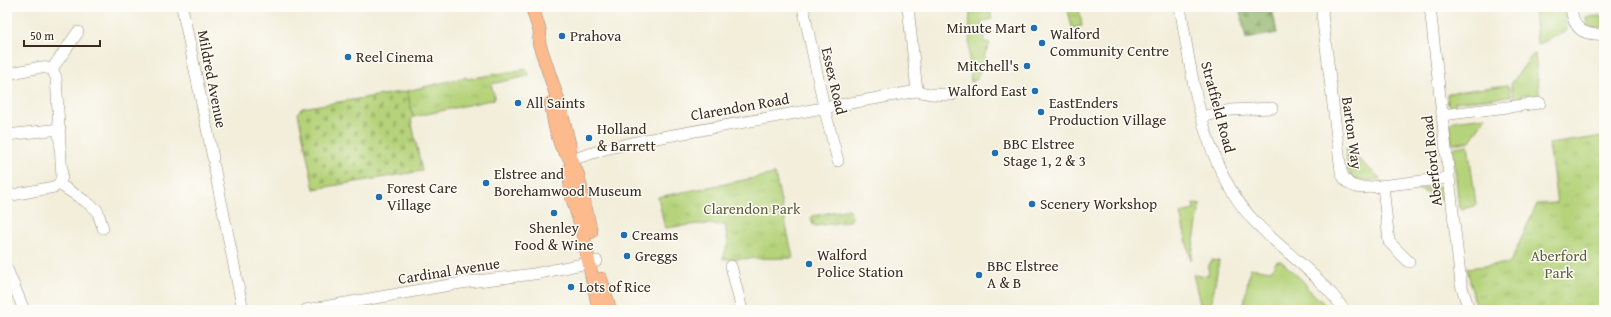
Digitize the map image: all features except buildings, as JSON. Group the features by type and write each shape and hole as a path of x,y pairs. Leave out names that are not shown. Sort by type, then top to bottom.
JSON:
{"main road":[{"path":"524,7 532,36 540,43"},
{"path":"532,7 540,32 540,43 569,143 571,160 578,175 599,310"},
{"path":"592,262 610,310"}],"street":[{"name":"Mildred Avenue","path":"182,7 243,310"},
{"name":"Essex Road","path":"802,7 824,107 838,161"},
{"path":"908,7 916,91"},
{"name":"Stratfield Road","path":"1180,7 1201,116 1208,142 1215,160 1238,201 1254,221 1324,287 1344,310"},
{"name":"Barton Way","path":"1324,7 1322,13 1342,176 1350,185 1356,188 1449,178"},
{"name":"Aberford Road","path":"1430,7 1461,284 1469,310"},
{"path":"1571,7 1572,15 1581,31 1587,34 1604,34"},
{"path":"52,69 78,32"},
{"path":"7,74 41,68 52,69"},
{"path":"7,196 49,189 59,184 62,173 60,129 56,77 52,69"},
{"name":"Clarendon Road","path":"571,160 605,149 640,141 916,91 930,94 952,95"},
{"path":"1442,115 1540,104"},
{"path":"1201,116 1231,110 1272,108"},
{"path":"7,135 60,129"},
{"path":"59,184 86,201 97,210 102,228"},
{"path":"1383,186 1389,242 1409,262"},
{"name":"Cardinal Avenue","path":"306,310 460,283 534,274 592,262"},
{"path":"731,266 742,310"},
{"path":"7,269 24,310"}],"green space":[{"path":"970,7 983,7 990,11 992,19 981,22 983,29 988,29 983,41 990,43 984,56 986,57 976,80 971,82 969,58"},
{"path":"1067,7 1079,7 1082,26 1072,27"},
{"path":"1239,7 1272,7 1277,33 1246,39"},
{"path":"1534,7 1563,7 1567,31 1537,45"},
{"path":"1602,16 1604,27 1594,28 1587,25 1586,17"},
{"path":"1533,54 1535,54 1540,100 1531,99 1528,94 1521,95 1521,100 1515,104 1511,84"},
{"path":"527,69 529,76 491,84 495,99 413,117 407,91 466,77 467,79"},
{"path":"1507,85 1511,96 1455,102 1455,111 1448,105 1447,95 1449,93"},
{"path":"407,91 413,117 411,119 422,171 314,189 298,113 302,108"},
{"path":"1485,117 1470,141 1454,144 1452,143 1450,125 1453,121"},
{"name":"Aberford Park","path":"1604,136 1604,310 1479,310 1474,299 1467,268 1510,263 1537,204 1557,203 1549,144"},
{"path":"1468,145 1476,204 1474,206 1462,209 1459,207 1453,149 1455,147"},
{"path":"1346,148 1381,179 1364,181 1354,179 1348,171"},
{"name":"Clarendon Park","path":"775,174 793,258 723,259 728,243 725,225 699,224 665,228 658,197"},
{"path":"1439,186 1443,190 1445,200 1417,189"},
{"path":"1193,204 1200,204 1191,260 1180,213 1194,210"},
{"path":"849,209 851,211 852,219 850,221 815,226 813,225 811,218 813,216"},
{"path":"1212,260 1219,261 1211,306 1200,304 1193,274 1208,276 1209,265"},
{"path":"1281,261 1305,283 1307,288 1331,310 1243,310 1250,268 1271,271 1276,262"}],"place":[{"name":"Minute Mart","path":"1034,28"},
{"name":"Prahova","path":"562,36"},
{"name":"Walford Community Centre","path":"1042,43"},
{"name":"Reel Cinema","path":"348,57"},
{"name":"Mitchell's","path":"1027,66"},
{"name":"Walford East","path":"1035,91"},
{"name":"All Saints","path":"518,103"},
{"name":"EastEnders Production Village","path":"1041,112"},
{"name":"Holland & Barrett","path":"589,138"},
{"name":"BBC Elstree Stage 1, 2 & 3","path":"995,153"},
{"name":"Elstree and Borehamwood Museum","path":"486,183"},
{"name":"Forest Care Village","path":"379,197"},
{"name":"Scenery Workshop","path":"1032,204"},
{"name":"Shenley Food & Wine","path":"554,213"},
{"name":"Creams","path":"624,235"},
{"name":"Greggs","path":"627,256"},
{"name":"Walford Police Station","path":"809,264"},
{"name":"BBC Elstree A & B","path":"979,275"},
{"name":"Lots of Rice","path":"571,287"}]}
